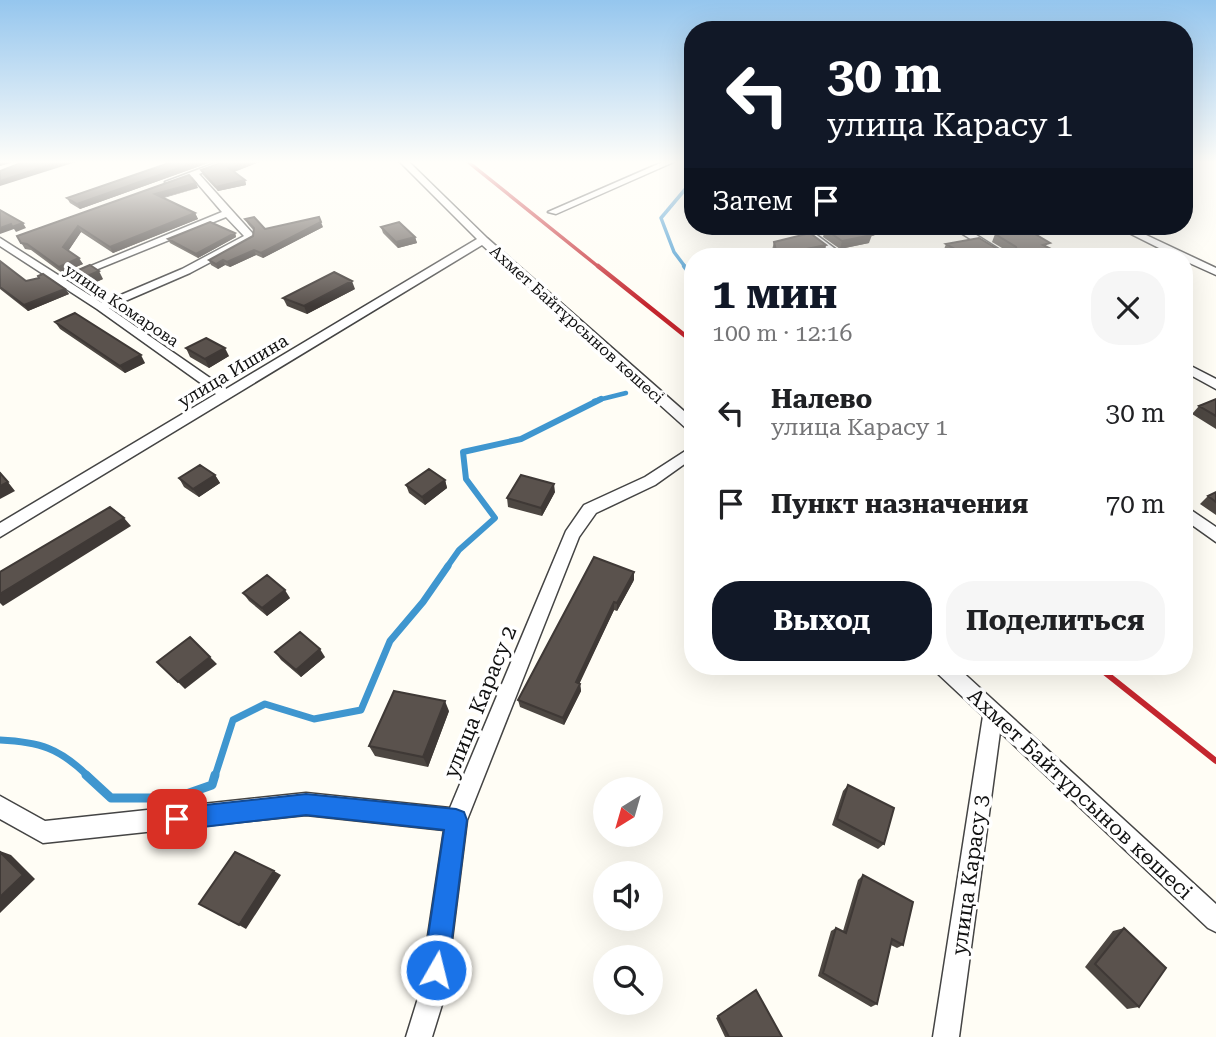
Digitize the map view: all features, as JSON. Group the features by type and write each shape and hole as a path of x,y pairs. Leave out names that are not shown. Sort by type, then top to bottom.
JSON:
{"street":[{"path":"101,307 186,271 250,237 225,209"},
{"name":"Ахмет Байтұрсынов көшесі","path":"452,209 684,419"},
{"path":"553,212 559,209"},
{"path":"58,281 228,213"},
{"path":"810,235 828,248"},
{"path":"970,235 991,248"},
{"path":"1139,235 1166,248"},
{"path":"1,242 15,238"},
{"name":"улица Ишина","path":"0,531 483,240"},
{"name":"улица Комарова","path":"1,242 101,307 226,395"},
{"path":"1193,261 1216,272"},
{"path":"1193,371 1216,385"},
{"name":"улица Карасу 2","path":"419,1037 432,995 456,820 572,535 590,509 650,481 684,457"},
{"path":"1193,518 1216,536"},
{"name":"Ахмет Байтұрсынов көшесі","path":"953,675 1216,920"},
{"name":"улица Карасу 3","path":"946,1037 993,713"},
{"path":"0,807 43,832 306,804 456,820"}],"building":[{"path":"92,209 187,209 195,213 110,247 78,226 63,247 79,258 59,267 27,244 21,243 17,236"},
{"path":"0,210 23,223 0,228"},
{"path":"254,217 265,229 319,217 321,222 261,253 254,250 216,264 209,260 253,236 254,228 245,219"},
{"path":"210,222 235,233 196,254 168,239"},
{"path":"399,222 415,237 396,242 381,227"},
{"path":"813,235 826,245 811,248 775,248 774,242"},
{"path":"834,235 872,235 842,241"},
{"path":"997,235 1037,235 1050,243 1043,245 1049,248 1016,247"},
{"path":"979,238 996,248 953,248 946,244"},
{"path":"0,261 26,281 39,278 38,276 43,274 65,289 24,305 0,287"},
{"path":"90,265 99,271 78,280 69,274"},
{"path":"334,272 352,281 304,306 283,298"},
{"path":"75,313 141,355 120,366 55,322"},
{"path":"206,338 225,348 205,359 186,348"},
{"path":"1216,399 1216,416 1199,406"},
{"path":"200,465 215,475 193,489 179,478"},
{"path":"429,469 445,480 422,497 406,485"},
{"path":"0,473 8,482 0,486"},
{"path":"521,475 554,484 541,508 507,498"},
{"path":"1216,492 1216,502 1208,496"},
{"path":"110,507 124,518 0,594 0,572"},
{"path":"594,557 634,572 617,603 614,602 576,682 580,684 563,718 518,700"},
{"path":"267,575 285,590 262,608 243,593"},
{"path":"300,632 320,649 296,670 275,652"},
{"path":"190,637 210,657 178,682 157,662"},
{"path":"394,691 445,701 423,757 369,746"},
{"path":"848,785 894,808 884,844 837,819"},
{"path":"0,852 23,875 0,897"},
{"path":"235,852 274,871 239,925 199,904"},
{"path":"863,875 913,902 903,945 892,939 877,1004 823,973 836,928 846,933"},
{"path":"1124,928 1166,968 1139,1007 1095,964"},
{"path":"756,990 782,1037 729,1037 718,1016"}],"waterway":[{"path":"668,209 661,218 674,252 684,265"},
{"path":"600,400 626,393"},
{"path":"447,567 459,550 495,518 466,479 463,452 521,439 600,400"},
{"path":"594,401 600,400"},
{"path":"215,776 233,720 265,704 314,719 361,710 390,641 423,602 448,566"},
{"path":"0,740 48,748 68,759 88,776"},
{"path":"86,775 111,798 175,798 212,785 215,775"}],"railway":[{"path":"527,209 600,268"},
{"path":"598,266 684,335"},
{"path":"1108,675 1216,761"}],"route":[{"path":"177,819 306,804 456,820 436,970"}]}
